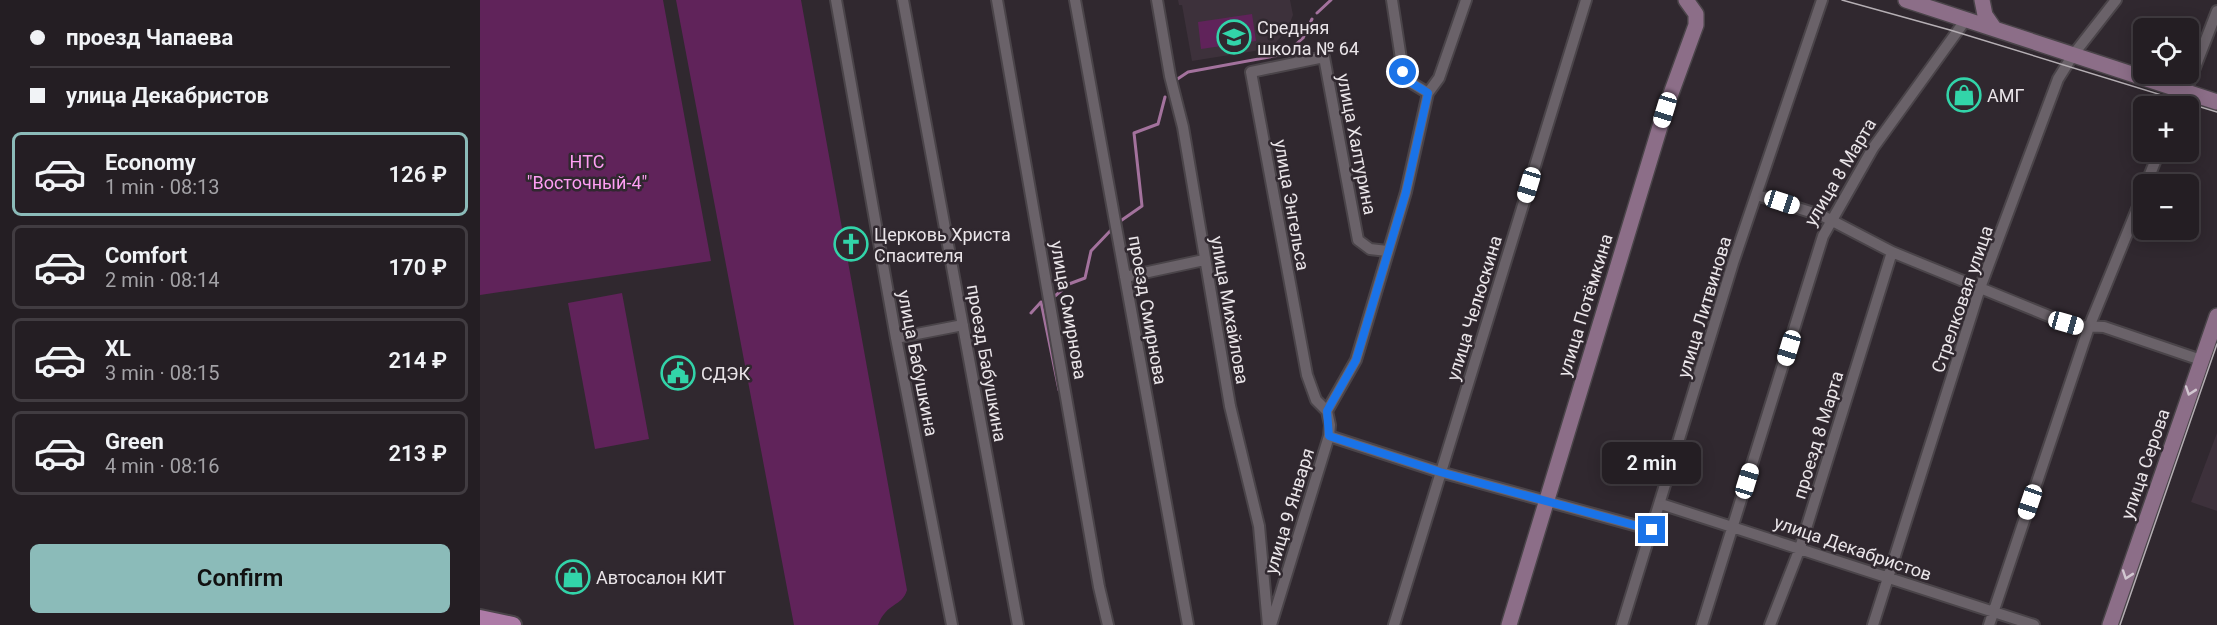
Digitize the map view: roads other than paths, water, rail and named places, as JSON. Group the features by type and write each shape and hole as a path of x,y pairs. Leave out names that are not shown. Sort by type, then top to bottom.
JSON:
{"main road":[{"path":"480,618 513,625"}],"street":[{"name":"улица Бабушкина","path":"836,0 896,338 952,625"},
{"name":"проезд Бабушкина","path":"903,0 1018,625"},
{"name":"улица Смирнова","path":"997,0 1099,587 1108,625"},
{"name":"проезд Смирнова","path":"1075,0 1188,625"},
{"name":"улица Михайлова","path":"1157,0 1170,76 1183,127 1230,406 1259,526 1269,625"},
{"path":"1392,0 1403,72 1410,82 1428,93"},
{"path":"1327,411 1356,360 1406,192 1428,93 1439,78 1466,0"},
{"name":"улица Челюскина","path":"1394,625 1587,0"},
{"name":"улица Потёмкина","path":"1509,625 1665,110 1696,25 1696,14 1686,0"},
{"name":"улица Литвинова","path":"1622,625 1661,504 1733,263 1822,0"},
{"path":"1906,0 1947,12 1976,6"},
{"name":"Стрелковая улица","path":"1873,625 1980,288 2058,79 2073,55 2116,0"},
{"path":"1976,6 1994,28 2073,55 2176,96"},
{"path":"1976,6 1994,28"},
{"name":"улица 8 Марта","path":"1702,625 1823,236 1873,148 1976,6"},
{"path":"2184,96 2217,11"},
{"name":"улица Халтурина","path":"1323,57 1359,240 1370,249 1387,251"},
{"name":"улица Энгельса","path":"1323,57 1251,72 1307,375 1316,400 1327,411"},
{"path":"2199,100 2217,102"},
{"path":"1757,195 1823,216 1892,252 2066,323 2104,327 2201,360"},
{"path":"1989,625 2089,327 2133,219"},
{"name":"проезд 8 Марта","path":"1770,625 1800,548 1892,252"},
{"path":"1125,277 1204,260"},
{"name":"улица Серова","path":"2110,625 2217,316"},
{"path":"896,338 963,325"},
{"name":"улица 9 Января","path":"1269,625 1329,436 1327,411"},
{"path":"1329,436 1440,472 1652,530"},
{"name":"улица Декабристов","path":"1661,504 2034,625"}],"waterway":[{"path":"1317,13 1331,0"},
{"path":"1176,80 1188,72 1285,54 1303,38 1312,19"},
{"path":"1119,222 1142,206 1134,133 1158,124 1165,97"},
{"path":"1055,296 1069,284 1085,278 1091,251 1112,229"},
{"path":"1041,302 1059,390"},
{"path":"1031,313 1041,302"}],"tram line":[{"path":"1842,0 1950,30 2217,112"},
{"path":"2120,625 2217,344"}],"place":[{"name":"Средняя школа № 64","path":"1234,37"},
{"name":"АМГ","path":"1964,95"},
{"name":"Церковь Христа Спасителя","path":"851,244"},
{"name":"СДЭК","path":"678,373"},
{"name":"Автосалон КИТ","path":"573,577"}],"park label":[{"name":"НТС \"Восточный-4\"","path":"587,171"}]}
